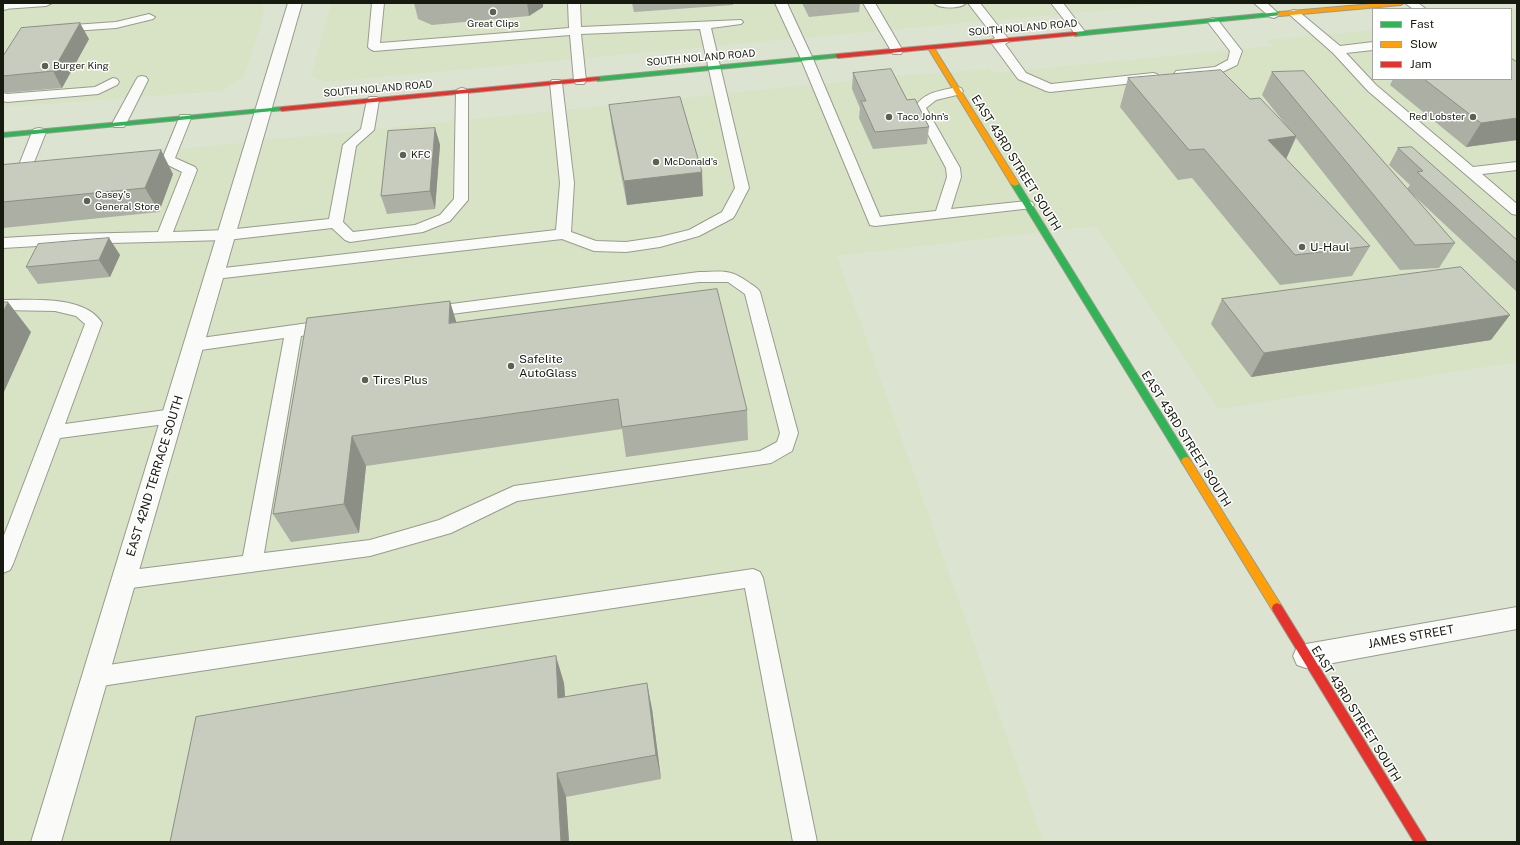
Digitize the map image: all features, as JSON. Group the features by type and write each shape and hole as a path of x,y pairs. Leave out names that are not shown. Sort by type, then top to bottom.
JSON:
{"main road":[{"name":"SOUTH NOLAND ROAD","path":"3,135 1400,3"},
{"name":"EAST 43RD STREET SOUTH","path":"930,48 1421,842"}],"street":[{"name":"EAST 42ND TERRACE SOUTH","path":"46,842 295,3"},
{"name":"JAMES STREET","path":"1306,656 1517,618"}],"lane":[{"path":"3,6 46,3"},
{"path":"378,3 374,48 575,30 705,25 737,22"},
{"path":"574,3 580,81"},
{"path":"781,3 807,59 875,222 1027,205"},
{"path":"869,3 897,51"},
{"path":"940,3 960,3"},
{"path":"974,3 1022,76 1050,88 1218,70 1233,62 1236,51 1213,21"},
{"path":"1057,3 1080,33"},
{"path":"1260,3 1274,15"},
{"path":"1294,13 1367,76 1372,88 1517,211"},
{"path":"47,32 116,25 148,17"},
{"path":"215,274 563,234 594,246 626,247 660,242 694,233 728,215 742,188 705,25"},
{"path":"1337,50 1372,46"},
{"path":"119,124 142,80"},
{"path":"3,97 7,98 98,90 114,82"},
{"path":"556,83 567,183 563,234"},
{"path":"942,214 954,177 953,168 920,108 924,101 930,97 957,91"},
{"path":"336,223 350,237 418,229 445,218 461,200 462,92"},
{"path":"336,223 350,145 367,130 373,100"},
{"path":"168,160 185,118"},
{"path":"37,174 17,179 39,132"},
{"path":"129,164 168,160 190,170 164,237"},
{"path":"1470,171 1517,166"},
{"path":"3,243 72,239 227,235 336,223"},
{"path":"124,580 370,548 444,527 514,494 764,458 785,446 790,433 752,292 731,277 699,277 410,315"},
{"path":"3,305 55,306 81,312 94,323 3,564"},
{"path":"194,345 348,323"},
{"path":"252,563 294,331"},
{"path":"53,432 173,416"},
{"path":"95,678 753,578 805,842"}],"shaded area":[{"path":"3,3 262,3 264,13 244,77 223,91 3,107"},
{"path":"331,3 1181,3 327,82 311,76"},
{"path":"1517,7 1517,362 1219,409 1096,226 837,256 1044,842 3,842 3,167 907,75 990,69 992,73 1273,46 1267,40 1372,30 1372,80 1512,80 1512,8 1508,8"}],"building":[{"path":"80,23 53,71 3,76 3,56 21,28"},
{"path":"1512,59 1517,62 1517,118 1481,123 1425,80 1512,80"},
{"path":"891,69 907,100 915,99 929,127 875,132 861,101 866,101 853,73"},
{"path":"1221,70 1250,99 1260,98 1296,136 1268,140 1370,246 1295,255 1204,149 1189,150 1128,78"},
{"path":"1304,71 1455,243 1415,245 1272,72"},
{"name":"McDonald's","path":"680,97 702,172 624,181 609,105"},
{"path":"435,128 430,191 381,196 388,131"},
{"path":"1412,147 1517,240 1517,263 1417,172 1423,171 1398,148"},
{"path":"161,150 145,188 3,202 3,165"},
{"path":"109,238 99,260 26,267 38,244"},
{"path":"1461,267 1510,315 1264,353 1222,299"},
{"path":"717,289 747,410 622,427 618,399 352,436 344,504 273,514 307,318 450,301 449,323"},
{"path":"3,302 8,302 3,312"},
{"path":"556,656 558,698 647,683 656,755 557,773 561,842 170,842 196,717"}],"traffic: fast":[{"path":"1075,34 1280,14"},
{"path":"598,79 838,56"},
{"path":"3,135 282,109"},
{"path":"1015,184 1186,461"}],"traffic: slow":[{"path":"1280,14 1401,3"},
{"path":"931,48 1015,184"},
{"path":"1186,461 1277,608"}],"traffic: jam":[{"path":"838,56 1075,34"},
{"path":"282,109 598,79"},
{"path":"1277,608 1421,842"}],"place":[{"name":"Great Clips","path":"493,12"},
{"name":"Burger King","path":"45,66"},
{"name":"Taco John's","path":"889,117"},
{"name":"Red Lobster","path":"1473,117"},
{"name":"KFC","path":"403,155"},
{"name":"McDonald's","path":"656,162"},
{"name":"Casey's General Store","path":"87,201"},
{"name":"U-Haul","path":"1302,247"},
{"name":"Safelite AutoGlass","path":"511,366"},
{"name":"Tires Plus","path":"365,380"}]}
